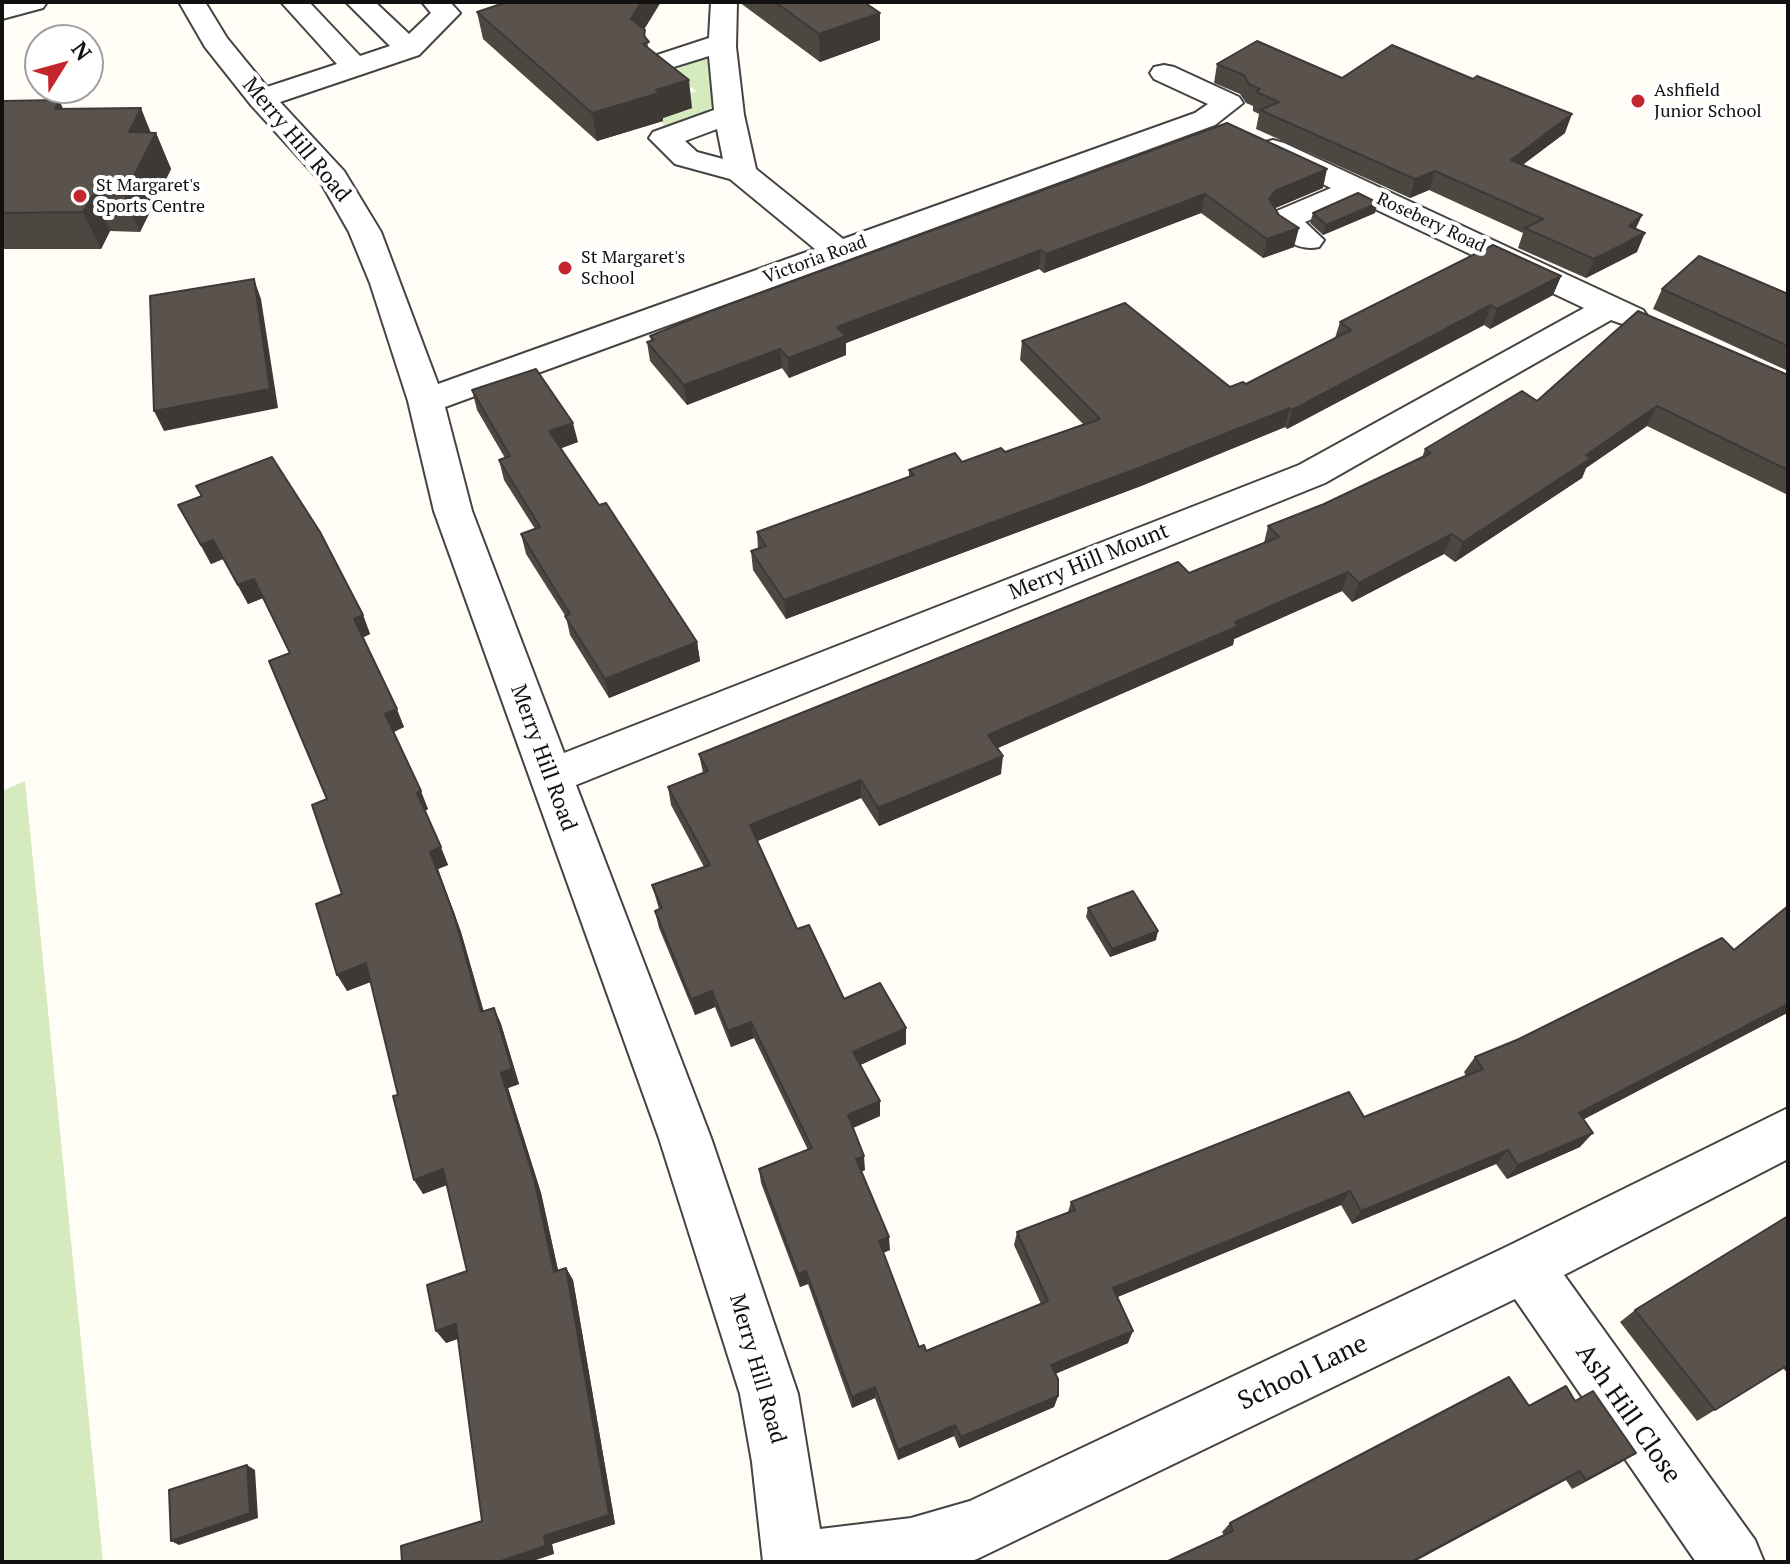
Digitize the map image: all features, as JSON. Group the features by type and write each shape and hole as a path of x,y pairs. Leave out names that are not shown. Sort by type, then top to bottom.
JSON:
{"street":[{"path":"2,11 34,2"},
{"name":"Merry Hill Road","path":"192,2 215,41 261,99 333,177 365,232 386,283 426,401 453,511 685,1138 769,1394 782,1462 794,1562"},
{"path":"294,2 355,67"},
{"path":"359,2 409,49"},
{"path":"261,99 409,49 446,13 435,2"},
{"path":"724,2 722,43 729,115 741,173"},
{"path":"664,62 722,43"},
{"path":"1164,73 1229,103 1230,129"},
{"path":"729,115 664,138 686,158 741,173 839,252"},
{"name":"Rosebery Road","path":"1230,129 1665,332"},
{"name":"Victoria Road","path":"426,401 839,252 1230,129"},
{"path":"1308,240 1283,220 1357,188"},
{"name":"Merry Hill Mount","path":"549,777 1312,474 1610,307"},
{"name":"School Lane","path":"800,1562 911,1548 977,1529 1525,1266 1788,1132"},
{"name":"Ash Hill Close","path":"1525,1266 1733,1562"}],"green space":[{"path":"709,59 716,104 705,112 664,126 660,118 678,97 696,91 671,71"},
{"path":"25,781 103,1562 2,1562 2,791"}],"building":[{"path":"507,2 641,2 631,19 645,30 644,36 649,42 643,44 689,80 656,90 659,93 592,113 477,12"},
{"path":"775,2 864,2 880,13 819,34"},
{"path":"1257,41 1342,78 1392,45 1473,79 1477,76 1572,114 1511,160 1642,215 1629,226 1645,233 1594,259 1525,228 1543,219 1435,171 1415,179 1260,110 1279,102 1256,92 1260,89 1249,84 1244,75 1217,64"},
{"path":"2,101 57,104 55,109 141,108 129,132 156,133 124,195 93,195 83,212 2,213"},
{"path":"1227,123 1327,169 1275,191 1269,199 1279,215 1299,228 1267,239 1205,194 1046,254 1041,250 837,327 846,336 788,358 780,349 684,385 647,342 654,340 650,336 711,311"},
{"path":"1358,193 1378,203 1326,225 1313,213"},
{"path":"1493,245 1561,276 1497,309 1491,305 1292,410 1290,408 1144,466 784,600 751,551 766,546 757,532 914,475 909,470 955,453 962,462 1001,448 1005,452 1100,419 1022,341 1125,303 1230,387 1243,382 1246,384 1351,330 1340,322"},
{"path":"1699,256 1788,294 1788,346 1662,289"},
{"path":"254,279 270,389 154,411 150,296"},
{"path":"1638,311 1788,375 1788,470 1657,406 1586,455 1591,458 1463,542 1452,534 1359,583 1348,572 1235,622 1238,626 988,735 1003,756 878,808 861,780 750,825 797,929 809,925 844,999 880,983 906,1028 853,1052 880,1101 848,1115 864,1156 856,1159 889,1237 879,1241 919,1347 924,1345 926,1351 1048,1301 1017,1232 1075,1210 1071,1202 1349,1092 1364,1117 1483,1069 1475,1057 1519,1039 1722,938 1734,950 1788,906 1788,1004 1579,1113 1593,1133 1518,1165 1508,1150 1361,1211 1350,1191 1113,1288 1133,1331 1051,1365 1058,1379 1058,1396 961,1437 955,1425 898,1450 875,1387 852,1397 806,1271 798,1274 759,1169 812,1148 751,1022 728,1031 712,991 691,999 655,911 662,908 652,885 710,865 668,787 708,771 699,754 1178,562 1189,573 1279,537 1268,526 1324,504 1431,453 1425,449 1522,391 1537,401"},
{"path":"536,369 573,423 549,431 599,505 606,503 697,642 605,679 565,616 570,614 521,534 540,527 499,460 510,456 472,390"},
{"path":"272,457 320,532 363,615 354,619 397,709 385,714 421,791 417,793 441,847 430,852 454,915 481,1012 494,1008 512,1069 501,1073 534,1179 554,1272 566,1268 609,1515 544,1536 546,1546 498,1562 402,1562 401,1546 482,1521 456,1324 436,1331 427,1285 467,1271 443,1169 414,1180 393,1096 398,1095 366,963 337,975 316,904 342,894 312,805 327,799 269,661 290,653 254,579 238,585 213,540 201,545 178,505 202,496 196,486"},
{"path":"1133,891 1158,931 1112,949 1088,908"},
{"path":"1788,1216 1788,1365 1715,1410 1635,1310"},
{"path":"1509,1377 1529,1406 1566,1386 1575,1401 1593,1391 1636,1453 1586,1480 1580,1471 1411,1562 1166,1562 1233,1531 1230,1523"},
{"path":"247,1465 250,1513 171,1541 169,1490"}],"place":[{"name":"Ashfield Junior School","path":"1638,101"},
{"name":"St Margaret's Sports Centre","path":"80,196"},
{"name":"St Margaret's School","path":"565,268"}]}
